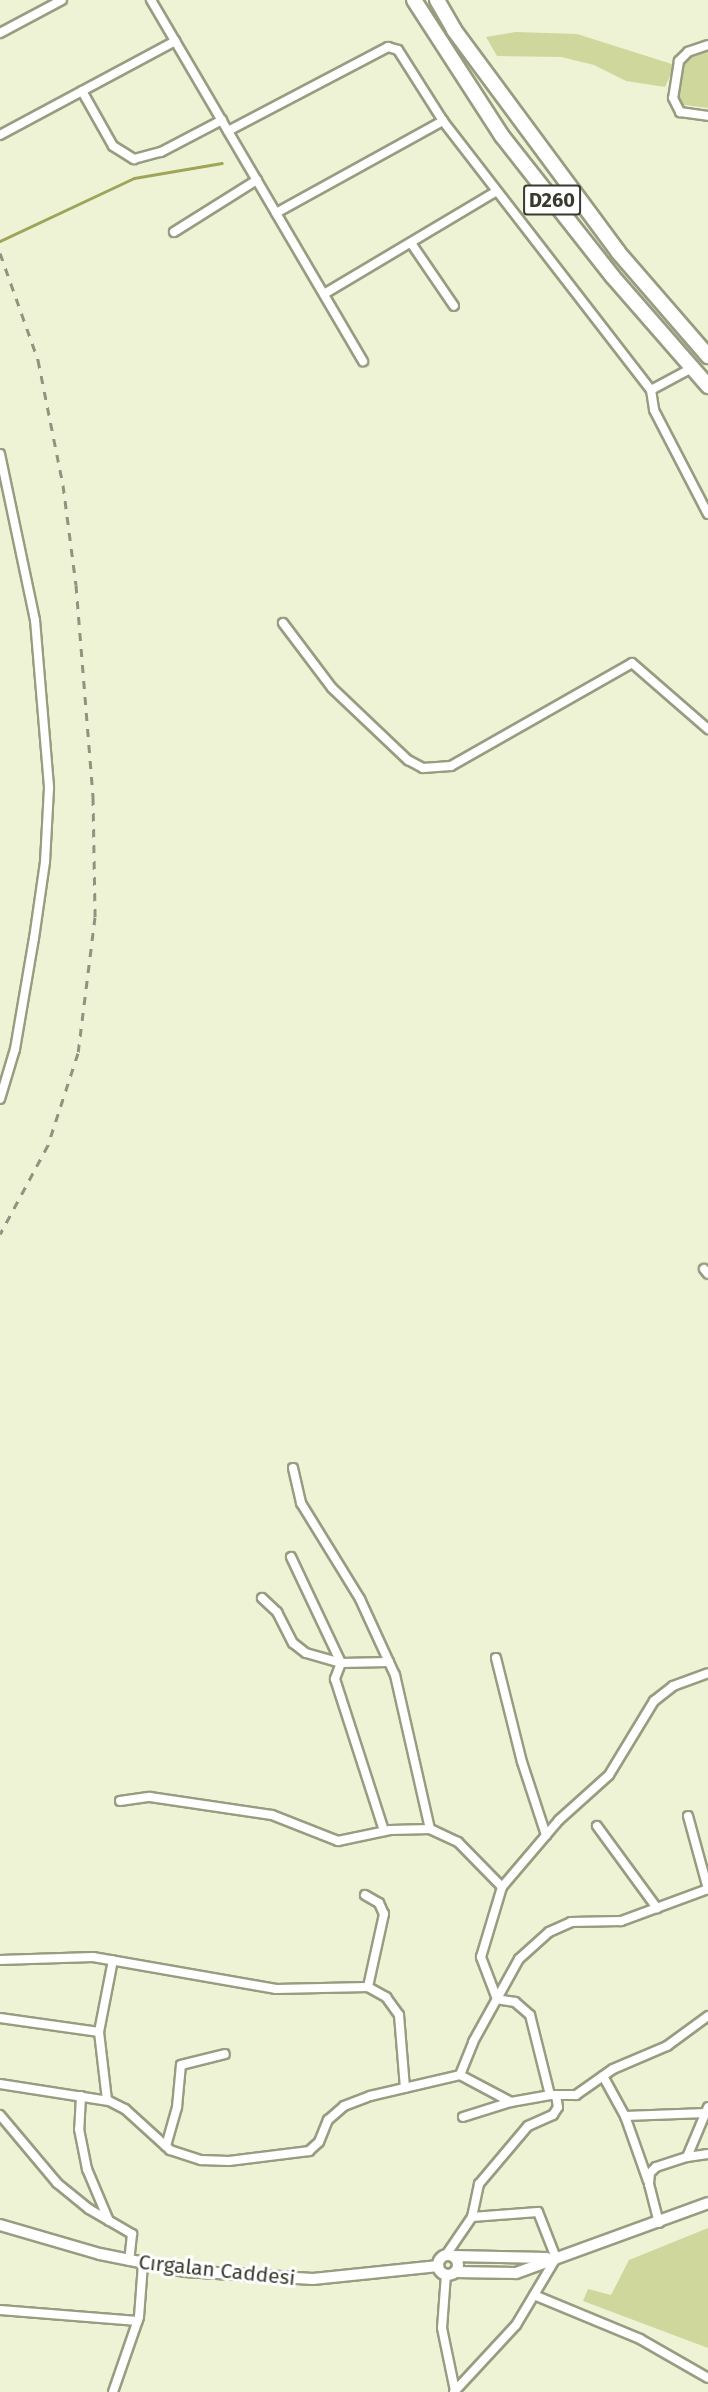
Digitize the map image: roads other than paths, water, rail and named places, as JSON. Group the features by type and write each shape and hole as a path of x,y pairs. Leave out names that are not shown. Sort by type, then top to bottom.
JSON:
{"highway":[{"name":"D260","path":"414,0 502,136 613,278 708,387"},
{"name":"D260","path":"437,0 454,30 618,252 706,352"}],"street":[{"path":"0,33 62,0"},
{"path":"151,0 363,361"},
{"path":"0,135 175,41"},
{"path":"708,45 688,52 679,61 673,98 680,112 708,116"},
{"path":"228,131 388,47 398,50 443,121 651,390 654,410 708,514"},
{"path":"82,91 113,146 134,159 161,152 222,120"},
{"path":"276,213 443,121"},
{"path":"174,232 257,180"},
{"path":"324,294 497,191"},
{"path":"411,243 454,306"},
{"path":"651,390 692,368"},
{"path":"0,454 35,620 49,788 45,862 34,938 15,1049 0,1099"},
{"path":"283,623 332,687 408,760 423,768 451,766 632,663 708,729"},
{"path":"293,1468 301,1503 360,1599 389,1662 402,1697 430,1829"},
{"path":"291,1557 341,1663 335,1679 384,1830"},
{"path":"262,1598 277,1612 300,1650 341,1663 389,1662"},
{"path":"496,1658 522,1762 546,1834"},
{"path":"497,1999 481,1950 502,1887 546,1834 609,1775 654,1701 673,1686 708,1673"},
{"path":"120,1801 150,1797 272,1815 338,1841 384,1830 430,1829 458,1842 502,1887"},
{"path":"460,2075 519,1959 556,1927 586,1921 621,1921 708,1889 688,1816"},
{"path":"597,1826 657,1908"},
{"path":"365,1895 379,1903 384,1914 368,1987"},
{"path":"0,1960 73,1956 113,1960 276,1989 368,1987 386,1997 399,2015 405,2088"},
{"path":"107,2100 99,2032 113,1960"},
{"path":"455,2391 442,2328 446,2271 450,2256 472,2217 479,2184 528,2126 554,2115 558,2107 530,2015 520,2004 497,1999"},
{"path":"463,2117 511,2102 553,2095 581,2094 603,2076 667,2046 708,2016"},
{"path":"0,2018 99,2032"},
{"path":"166,2146 177,2107 181,2065 189,2060 207,2061 225,2054"},
{"path":"0,2084 107,2100 125,2109 166,2146 190,2158 210,2161 305,2153 316,2146 325,2124 338,2110 370,2096 460,2075 511,2102"},
{"path":"603,2076 625,2116 648,2181 659,2223"},
{"path":"81,2096 79,2129 87,2169 109,2221"},
{"path":"625,2116 707,2110 687,2157"},
{"path":"0,2115 46,2172 109,2221 132,2234 129,2261"},
{"path":"648,2181 656,2167 687,2157 708,2154"},
{"name":"Cırgalan Caddesi","path":"0,2225 129,2261 185,2271 296,2279 446,2271 516,2273 659,2223 708,2203"},
{"path":"455,2391 516,2325 556,2258 538,2212 472,2217"},
{"path":"446,2271 458,2265 450,2256"},
{"name":"Cırgalan Caddesi","path":"450,2256 556,2258"},
{"path":"113,2392 138,2321 143,2264"},
{"path":"534,2295 640,2339 708,2378"},
{"path":"0,2310 138,2321"}],"waterway":[{"path":"0,241 134,178 222,163"}],"railway":[{"path":"0,253 38,360 63,485 76,585 93,797 95,917 78,1053 48,1145 0,1234"}]}
